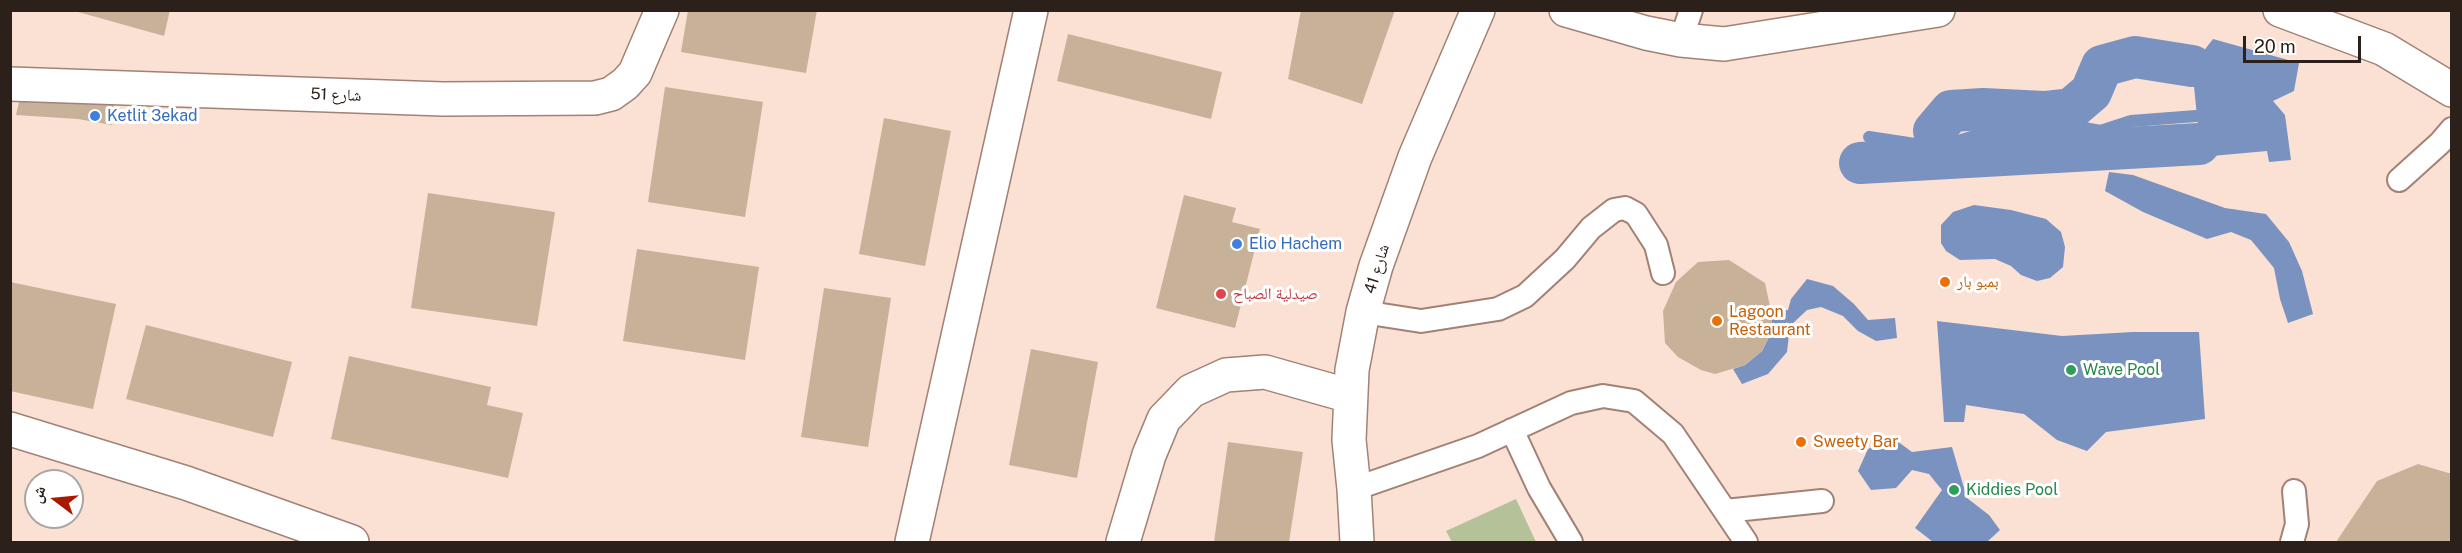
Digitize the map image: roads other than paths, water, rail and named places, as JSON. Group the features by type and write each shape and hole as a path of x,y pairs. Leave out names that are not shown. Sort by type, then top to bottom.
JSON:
{"street":[{"name":"شارع 51","path":"10,84 443,99 595,98 611,94 630,79 643,58 662,10"},
{"path":"912,543 1031,10"},
{"name":"شارع 41","path":"1357,543 1349,440 1350,396 1352,370 1363,312 1376,266 1415,157 1478,10"},
{"path":"1566,10 1646,33 1686,25 1724,44 1938,10"},
{"path":"2280,10 2384,49 2451,90"},
{"path":"1123,543 1149,455 1164,419 1191,391 1226,375 1265,372 1350,396"},
{"path":"10,429 186,483 352,543"}],"lane":[{"path":"2399,180 2440,143 2451,129"},
{"path":"1363,312 1421,321 1498,309 1525,296 1565,259 1591,228 1614,210 1625,208 1636,214 1656,245 1663,273"},
{"path":"1354,489 1459,453 1571,403 1604,396 1634,401 1673,434 1746,543"},
{"path":"1512,430 1539,488 1571,543"},
{"path":"2292,543 2297,524 2294,491"},
{"path":"1725,511 1822,501"}],"water":[{"path":"2213,39 2299,63 2294,91 2273,101 2285,115 2291,160 2269,162 2267,151 2201,157 2192,66"},
{"path":"2109,172 2133,175 2225,208 2266,214 2289,242 2302,271 2313,314 2288,323 2280,299 2274,268 2251,240 2231,232 2207,239 2143,212 2105,191"},
{"path":"1974,205 2011,210 2046,219 2061,232 2065,247 2063,267 2050,278 2037,281 2021,275 2011,266 1995,259 1960,260 1946,251 1941,243 1941,225 1953,212"},
{"path":"1807,279 1833,286 1868,320 1895,318 1897,338 1876,341 1858,331 1843,316 1821,307 1807,310 1790,326 1787,352 1768,374 1742,384 1733,369 1745,365 1762,351 1772,331 1771,311 1788,310 1791,299"},
{"name":"Wave Pool","path":"1937,321 2062,336 2133,332 2199,332 2205,419 2106,432 2087,451 2057,440 2024,414 1966,405 1964,422 1944,422"},
{"name":"Kiddies Pool","path":"1893,438 1912,452 1952,447 1967,498 1989,515 2000,530 1987,542 1933,542 1915,528 1942,490 1929,474 1912,470 1896,488 1871,490 1858,471 1868,449"}],"waterway":[{"path":"1934,131 1951,111 1983,109 2044,112 2071,109 2091,92 2102,66 2135,57 2192,66"},
{"path":"1869,137 1915,144 1945,145 1997,129 2021,130 2049,139 2076,139 2131,121 2196,116"},
{"path":"1963,141 1993,145 2030,139 2059,128 2079,127 2132,137 2198,130"},
{"path":"1860,163 2199,144"},
{"path":"1871,151 1905,146"}],"place":[{"name":"Ketlit 3ekad","path":"95,116"},
{"name":"Elio Hachem","path":"1237,244"},
{"name":"بمبو بار","path":"1945,282"},
{"name":"صيدلية الصباح","path":"1221,294"},
{"name":"Lagoon Restaurant","path":"1717,321"},
{"name":"Wave Pool","path":"2071,370"},
{"name":"Sweety Bar","path":"1801,442"},
{"name":"Kiddies Pool","path":"1954,490"}]}
